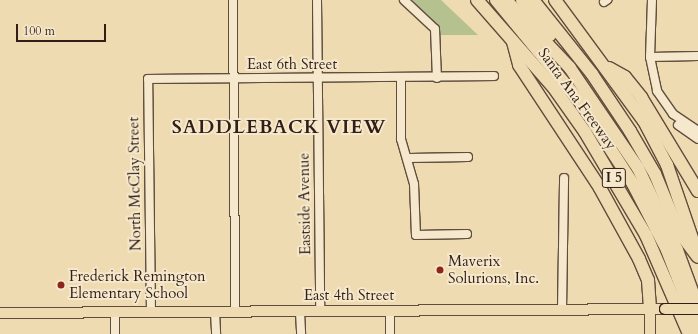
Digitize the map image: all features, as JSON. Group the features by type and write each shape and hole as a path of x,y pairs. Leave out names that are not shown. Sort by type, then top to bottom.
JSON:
{"highway":[{"name":"Santa Ana Freeway","path":"477,0 512,38 558,95 620,187 650,241 690,334"},
{"name":"Santa Ana Freeway","path":"496,0 580,102 633,184 667,250 698,331"},
{"path":"506,0 572,66 638,168 677,250 698,308"},
{"path":"522,0 572,66 641,166 698,288"},
{"name":"Santa Ana Freeway","path":"533,0 592,74 630,131 655,174 679,232 698,258"},
{"name":"Santa Ana Freeway","path":"555,0 606,66 644,121 667,165 698,258"},
{"path":"512,38 520,65 600,188 639,259 648,280 650,310"},
{"path":"606,66 625,77 641,98 680,156 698,191"},
{"path":"690,334 698,331"}],"main road":[{"name":"East 4th Street","path":"0,313 665,310 698,308"},
{"path":"650,310 650,334"}],"street":[{"path":"233,0 235,312"},
{"name":"Eastside Avenue","path":"317,0 320,312"},
{"path":"404,0 435,29 436,78"},
{"path":"652,0 650,57 657,91 673,114 695,134"},
{"path":"650,57 698,56"},
{"name":"East 6th Street","path":"148,79 436,78 494,76"},
{"path":"400,78 401,139 409,158 416,235 467,234"},
{"name":"North McClay Street","path":"148,79 151,312"},
{"path":"409,158 468,157"},
{"path":"562,310 564,178"},
{"path":"390,311 390,334"},
{"path":"215,312 216,334"},
{"path":"300,312 301,334"},
{"path":"115,313 115,334"}],"green space":[{"path":"412,0 441,0 478,35 439,35 439,26"}],"place":[{"name":"Maverix Solurions, Inc.","path":"440,270"},
{"name":"Frederick Remington Elementary School","path":"61,285"}],"district":[{"name":"SADDLEBACK VIEW","path":"279,128"}]}
